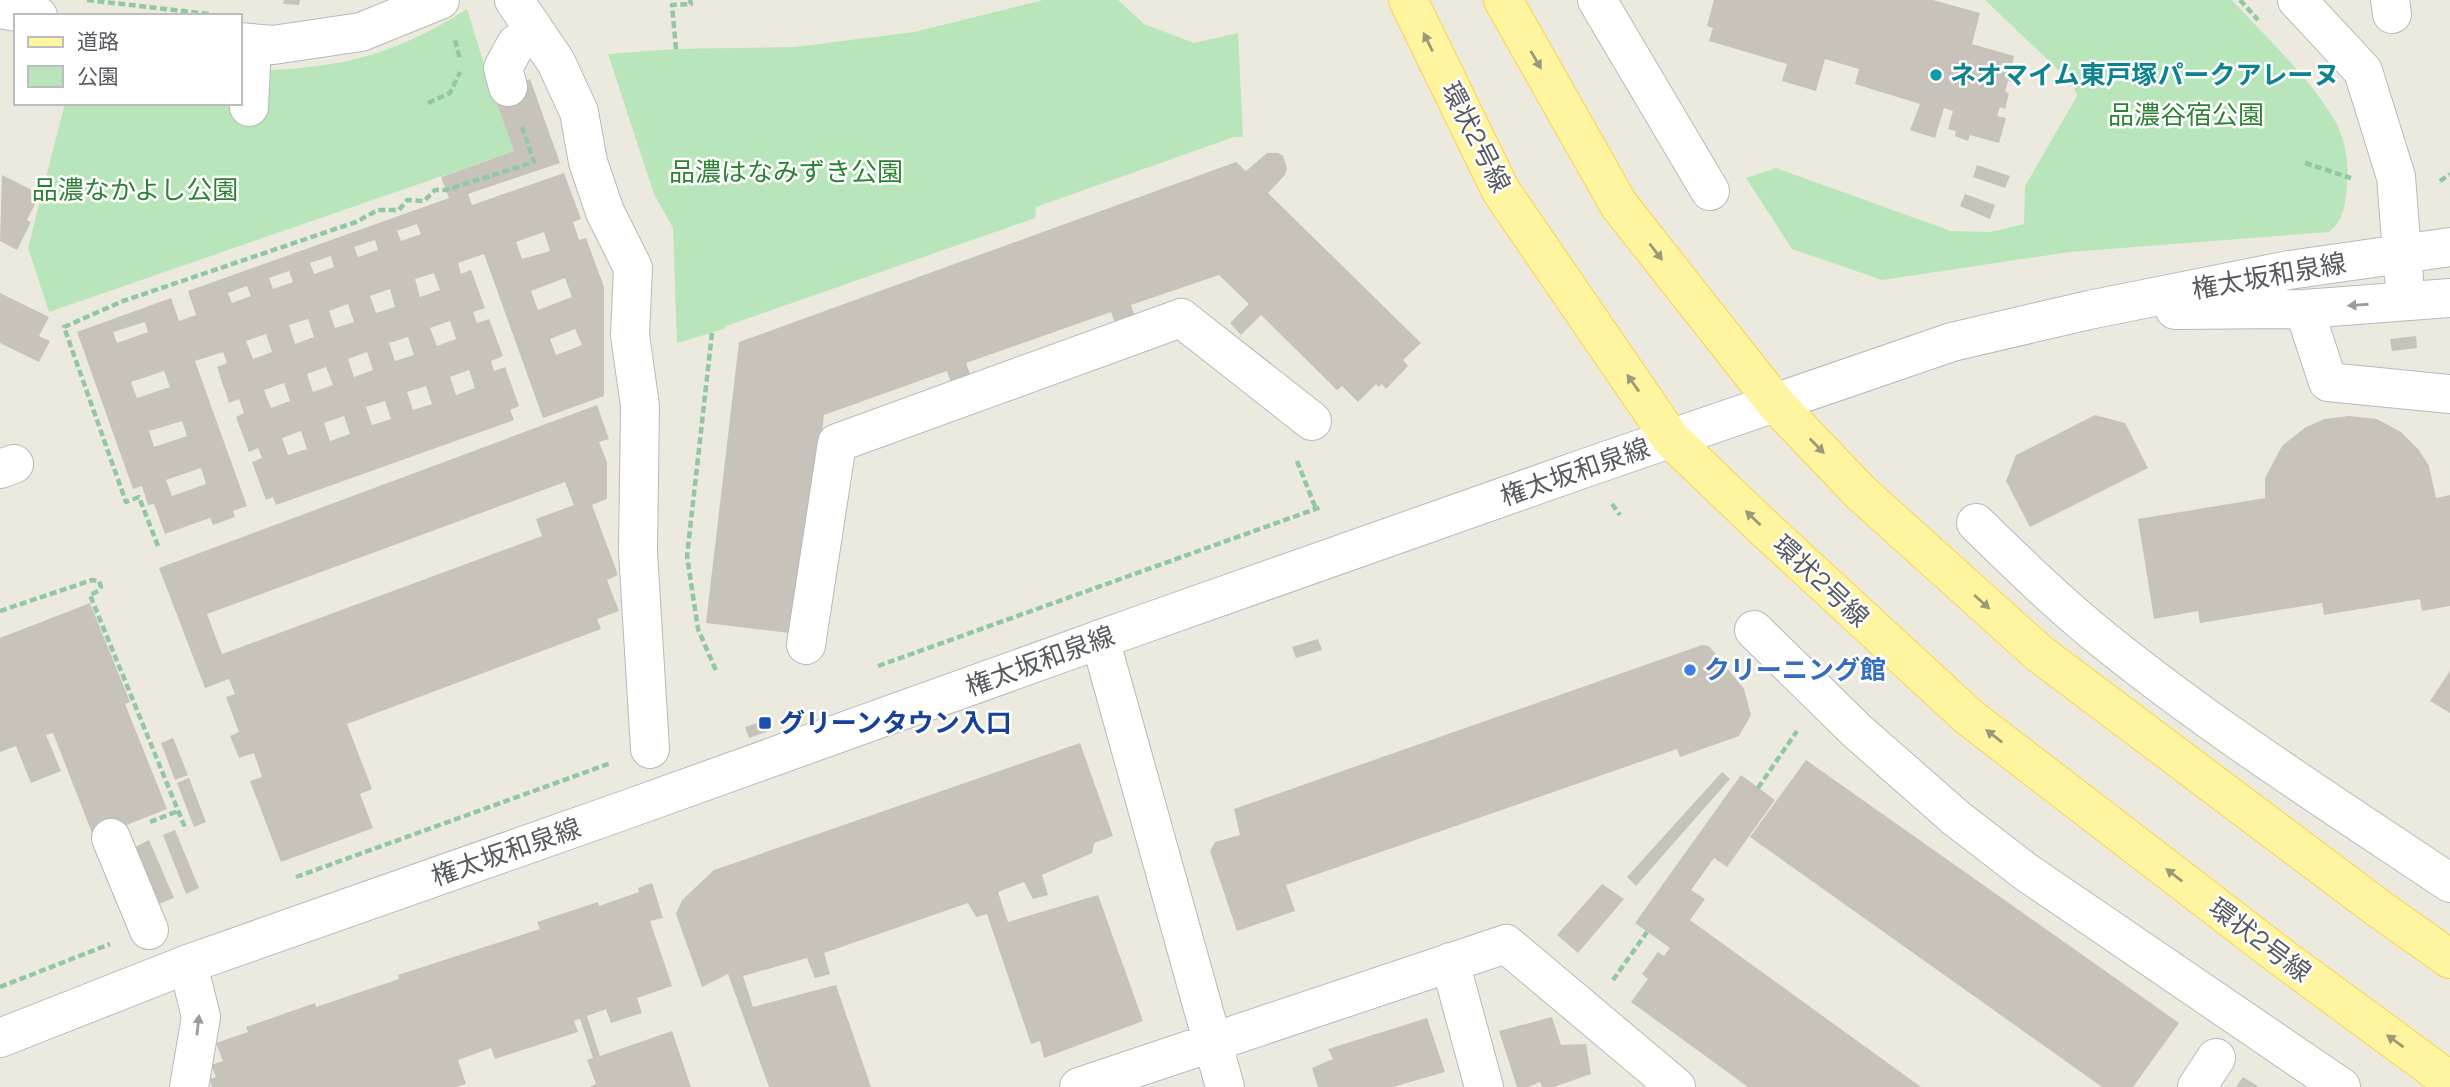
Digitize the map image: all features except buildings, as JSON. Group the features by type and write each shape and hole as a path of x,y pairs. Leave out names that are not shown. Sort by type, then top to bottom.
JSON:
{"main road":[{"name":"環状2号線","path":"1408,0 1501,191 1671,439 1969,718 2280,956 2450,1082"},
{"path":"1503,0 1619,205 1776,404 1861,493 2040,654 2450,959"}],"street":[{"path":"249,107 246,43 273,45 360,32 440,0"},
{"path":"514,0 556,62 579,112 588,162 605,212 633,268 630,335 640,406 638,552 650,749"},
{"path":"1597,0 1710,191"},
{"path":"2297,0 2363,71 2396,177 2407,302"},
{"path":"0,9 27,14"},
{"path":"508,87 503,68 516,44 535,31"},
{"name":"権太坂和泉線","path":"0,1038 188,964 1100,639 1952,342 2088,310 2289,270 2450,247"},
{"name":"権太坂和泉線","path":"2088,310 2304,309 2450,298"},
{"path":"2304,309 2328,382 2450,394"},
{"path":"806,645 837,443 1181,318 1312,421"},
{"path":"1976,523 2046,591 2106,642 2232,736 2450,883"},
{"path":"1754,630 1857,731 1955,818 2026,872 2341,1087"},
{"path":"1100,639 1225,1087"},
{"path":"111,838 149,930"},
{"path":"1079,1087 1506,944 1676,1087"},
{"path":"1450,962 1484,1087"},
{"path":"188,964 201,1017 189,1087"}],"path":[{"path":"87,0 214,14"},
{"path":"676,49 672,5 691,4 690,0"},
{"path":"2239,0 2258,20"},
{"path":"428,103 450,93 454,84 461,67 455,40"},
{"path":"159,547 139,497 126,502 64,327 123,301 356,222 378,210 398,210 407,200 424,201 435,190 446,190 534,162 508,87"},
{"path":"2305,163 2349,177"},
{"path":"2355,169 2356,180"},
{"path":"712,333 687,556 698,629 718,673"},
{"path":"878,666 1321,507"},
{"path":"1,610 92,580 99,581 99,591 90,595 186,830"},
{"path":"1758,788 1822,696"},
{"path":"290,879 650,749"},
{"path":"0,987 149,930"},
{"path":"1588,1014 1647,932"}],"green space":[{"name":"品濃はなみずき公園","path":"1043,0 1118,0 1144,24 1194,43 1238,33 1243,137 1234,137 1036,207 1035,218 726,326 724,329 677,343 673,228 654,194 608,54 676,49 795,47 914,32"},
{"name":"品濃谷宿公園","path":"1985,0 2232,0 2310,86 2336,122 2344,144 2347,166 2345,201 2340,220 2329,232 2070,252 1882,280 1792,249 1746,178 1776,168 1951,231 1990,232 2024,224 2025,186 2077,96 2073,84"},
{"name":"品濃なかよし公園","path":"467,9 514,151 49,312 28,248 64,105 242,105 242,70 302,68 358,58 385,50 439,26"}],"place":[{"name":"ネオマイム東戸塚パークアレーヌ","path":"1936,75"},
{"name":"クリーニング館","path":"1690,670"},
{"name":"グリーンタウン入口","path":"765,723"}]}
